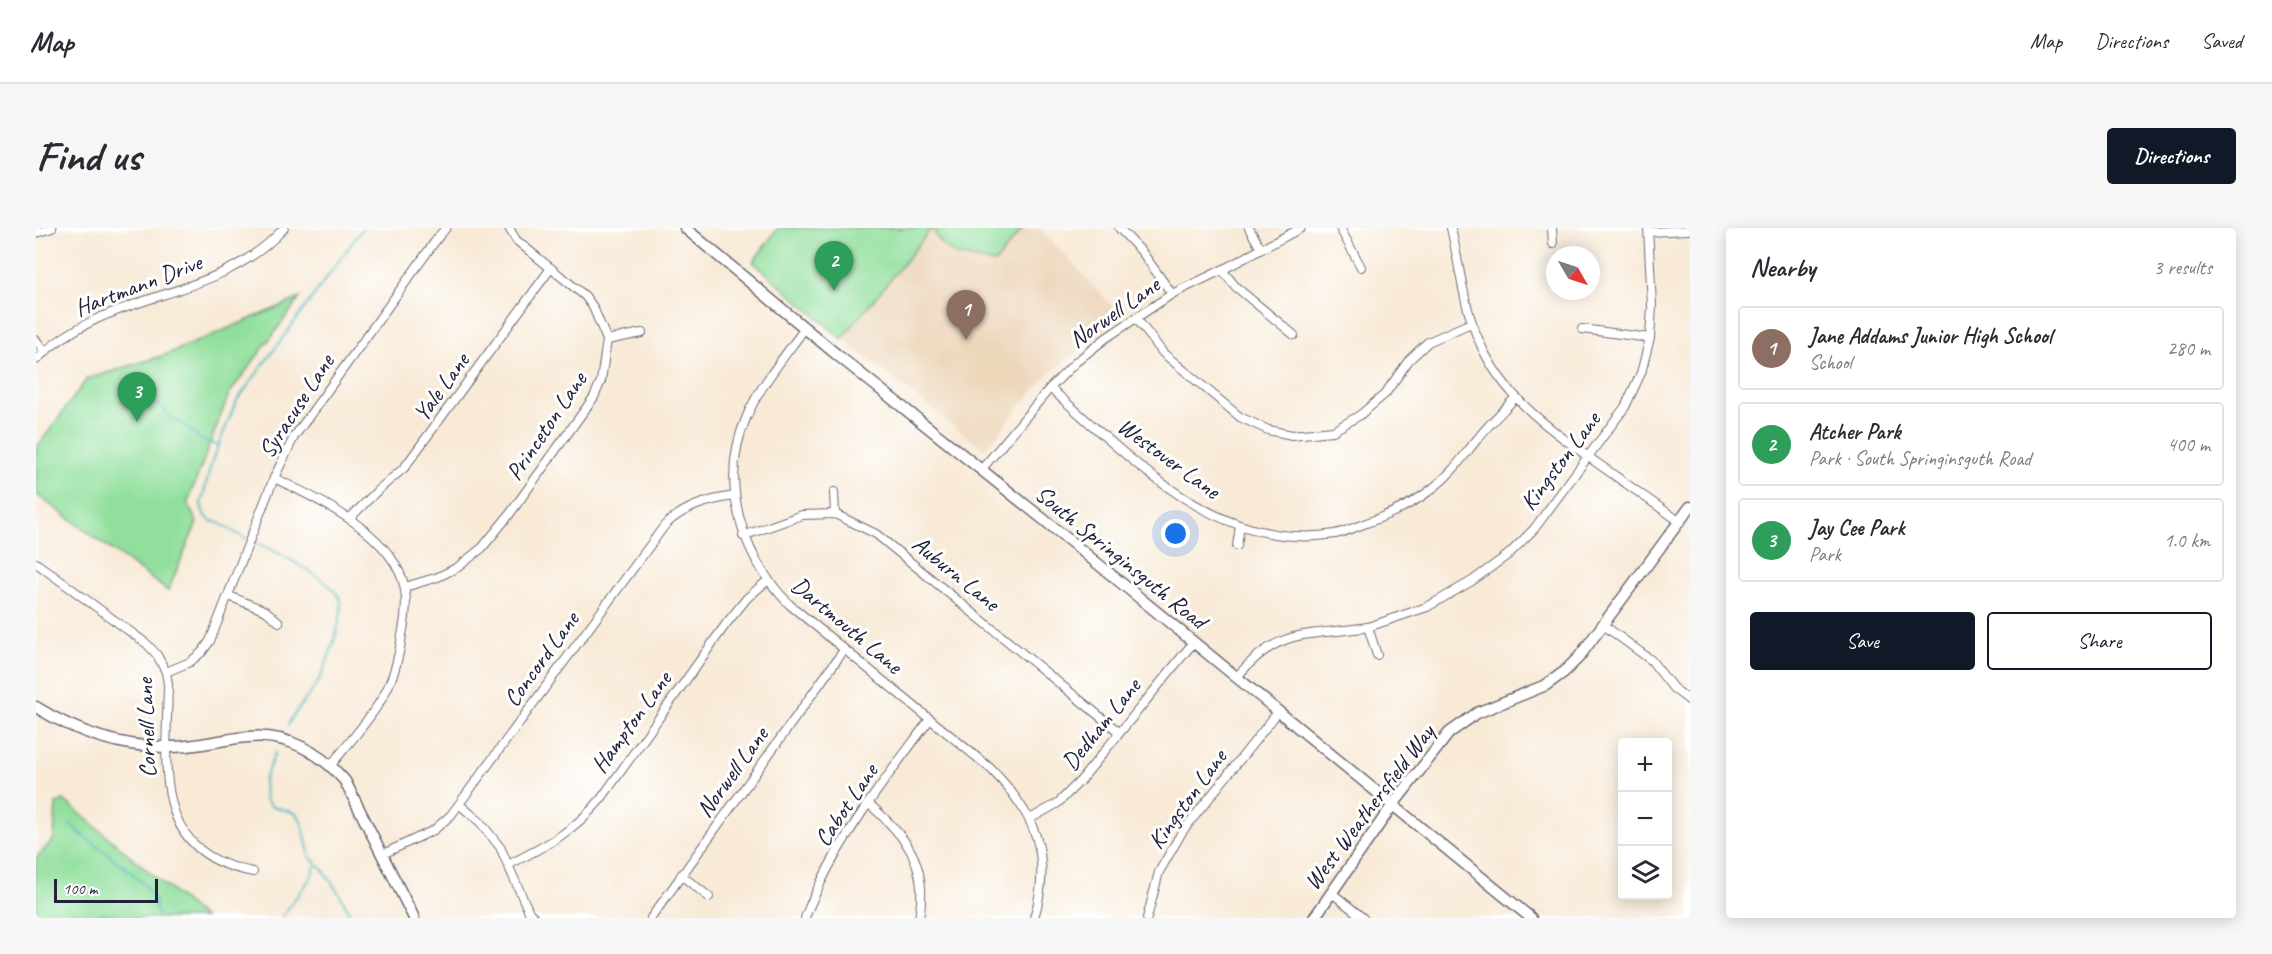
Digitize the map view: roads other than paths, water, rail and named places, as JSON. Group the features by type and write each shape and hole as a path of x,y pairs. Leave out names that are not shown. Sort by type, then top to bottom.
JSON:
{"street":[{"path":"36,233 52,228"},
{"name":"Hartmann Drive","path":"36,360 44,351 77,328 105,314 224,274 260,252 284,228"},
{"name":"Syracuse Lane","path":"166,672 185,666 202,652 213,635 273,478 304,422 446,228"},
{"name":"Princeton Lane","path":"405,587 438,577 458,567 482,548 594,397 604,371 607,340 590,302 516,240 509,228"},
{"name":"South Springinsguth Road","path":"685,228 1531,918"},
{"path":"1119,228 1142,252 1172,294"},
{"path":"1248,228 1261,249"},
{"name":"Norwell Lane","path":"981,470 1050,388 1076,362 1106,338 1172,294 1301,228"},
{"path":"1340,228 1361,267"},
{"path":"1451,228 1465,305 1471,323 1487,358 1516,397 1541,422 1679,521"},
{"path":"1552,228 1553,244"},
{"path":"1648,230 1688,230"},
{"name":"Kingston Lane","path":"1236,678 1254,657 1279,641 1297,636 1368,627 1427,607 1472,581 1509,554 1534,529 1631,396 1645,361 1650,338 1652,306 1648,230"},
{"name":"Yale Lane","path":"350,518 404,468 551,268"},
{"path":"1222,270 1236,287 1294,335"},
{"path":"1136,318 1163,353 1240,417 1268,430 1292,435 1333,431 1360,415 1386,394 1409,360 1428,342 1471,323"},
{"name":"Dartmouth Lane","path":"805,328 764,385 748,414 736,454 734,496 743,536 767,581 790,605 999,777 1019,799 1030,819 1041,865 1040,895 1034,918"},
{"path":"1582,329 1650,338"},
{"path":"607,340 642,333"},
{"path":"36,340 44,351"},
{"name":"Westover Lane","path":"1050,388 1175,493 1200,509 1240,526 1279,534 1336,534 1401,509 1443,480 1516,397"},
{"path":"273,478 318,499 350,518 385,551 395,564 405,587 404,623 399,653 390,683 382,699 331,765"},
{"path":"834,492 835,514"},
{"name":"Concord Lane","path":"383,854 434,830 460,805 658,532 669,521 689,508 705,501 734,496"},
{"name":"West Weathersfield Way","path":"1314,918 1392,806 1449,733 1477,712 1534,691 1556,679 1579,657 1690,507"},
{"name":"Auburn Lane","path":"743,536 802,515 835,514 876,534 1119,732"},
{"path":"1237,546 1240,526"},
{"name":"Cornell Lane","path":"36,563 141,638 157,655 166,672 170,802 177,821 198,849 218,862 253,872"},
{"name":"Hampton Lane","path":"508,865 551,843 584,818 601,799 726,624 747,597 767,581"},
{"path":"229,596 266,611 279,622"},
{"path":"1602,624 1651,660 1673,688 1690,701"},
{"path":"1368,627 1377,655"},
{"name":"Dedham Lane","path":"1030,819 1058,803 1068,794 1193,643"},
{"name":"Norwell Lane","path":"651,918 844,650"},
{"path":"36,707 60,722 96,736 131,745 199,746 249,737 268,737 299,746 331,765 345,781 414,918"},
{"name":"Kingston Lane","path":"1147,918 1159,872 1182,832 1278,712"},
{"name":"Cabot Lane","path":"805,918 831,860 868,803 930,719"},
{"path":"868,803 895,826 913,855 920,874 919,918"},
{"path":"460,805 492,835 534,918"},
{"path":"681,876 709,897"},
{"path":"1332,893 1363,918"}],"waterway":[{"path":"246,539 204,515 201,504 212,461 236,402 363,228"},
{"path":"129,399 147,401 163,407 171,417 203,441 218,446"},
{"path":"251,541 286,557 314,574 335,591 340,599 340,617 324,669 315,687 288,725"},
{"path":"275,753 264,780 265,799 271,806 295,813 301,820 310,857 324,871 352,918"},
{"path":"70,824 143,883 155,901 159,918"},
{"path":"281,918 311,877 315,866"},
{"path":"85,918 103,913 123,918"}],"place":[{"name":"Atcher Park","path":"834,291"},
{"name":"Jane Addams Junior High School","path":"966,340"},
{"name":"Jay Cee Park","path":"137,422"}]}
